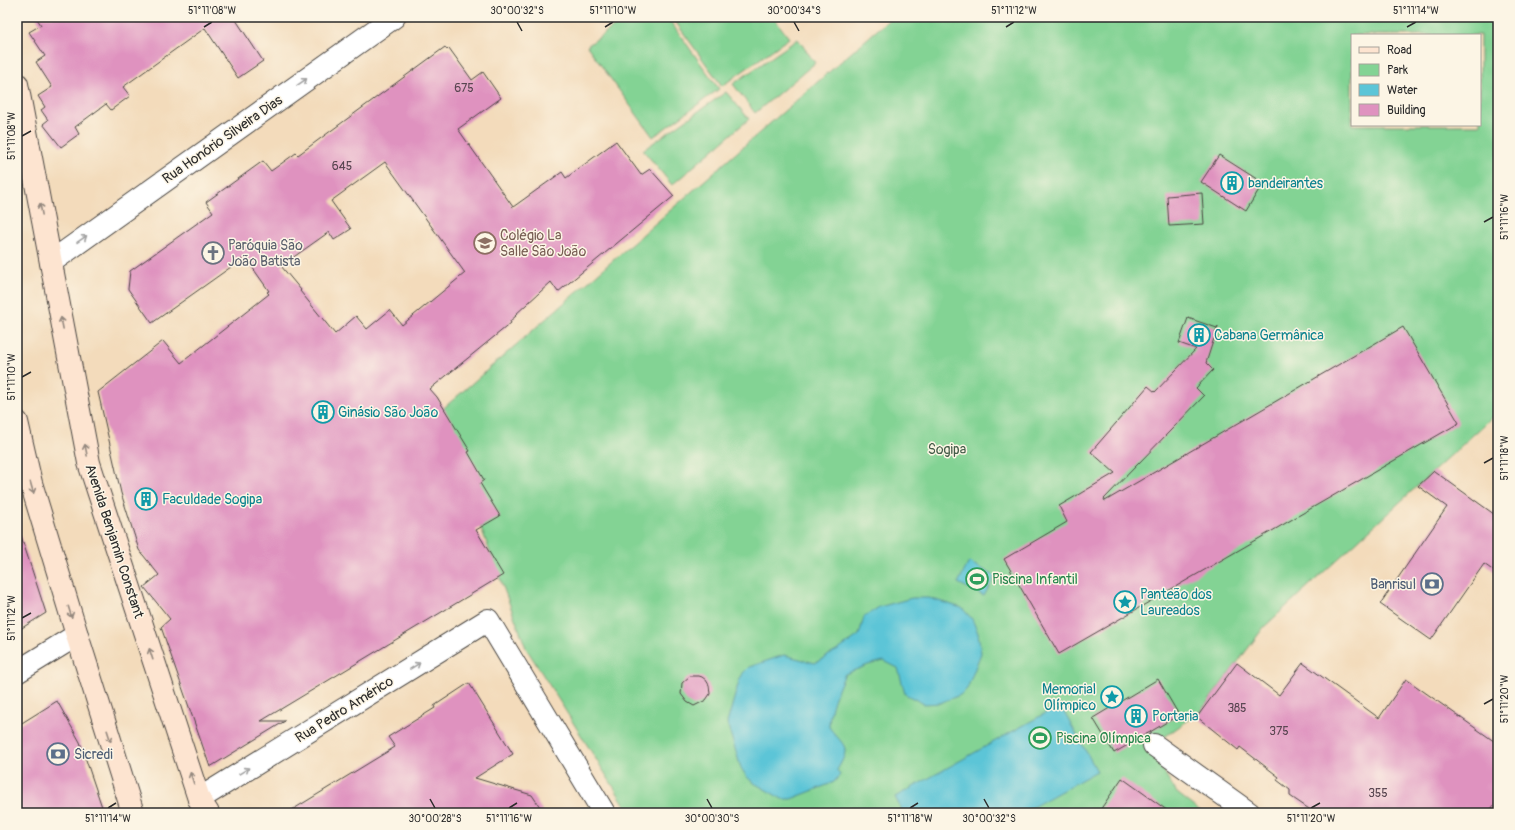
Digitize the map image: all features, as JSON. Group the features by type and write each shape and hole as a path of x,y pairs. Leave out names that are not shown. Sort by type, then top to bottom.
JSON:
{"main road":[{"name":"Avenida Benjamin Constant","path":"17,84 89,463 204,806"},
{"path":"17,422 30,483 134,813"}],"street":[{"name":"Rua Honório Silveira Dias","path":"51,262 394,17"},
{"name":"Rua Pedro Américo","path":"204,806 488,620 604,813"},
{"path":"17,672 77,635"},
{"path":"1154,745 1249,813"}],"green space":[{"path":"627,17 667,17 719,89 653,137 587,46"},
{"path":"672,17 773,17 789,38 722,86"},
{"name":"Sogipa","path":"892,17 1498,17 1498,412 1264,627 1201,711 1149,748 1177,793 1203,813 630,813 526,648 438,413"},
{"path":"798,39 815,63 755,113 733,84"},
{"path":"726,92 749,119 672,185 643,150"}],"water":[{"name":"Piscina Infantil","path":"969,562 995,576 984,596 958,583"},
{"path":"912,598 929,598 962,608 972,619 978,633 981,653 967,689 960,695 940,703 924,704 905,694 898,668 884,661 868,665 845,674 834,700 829,720 829,727 842,743 845,751 842,762 837,770 840,775 834,782 791,799 782,799 754,783 747,777 741,768 727,723 739,681 743,673 749,667 784,655 815,663 838,650 859,635 864,617 879,607"},
{"name":"Piscina Olímpica","path":"1060,705 1097,771 1022,813 903,813 895,797"}],"building":[{"path":"36,17 234,17 263,61 238,78 205,28 123,87 130,96 111,110 106,104 75,127 79,134 61,147 43,124 48,120 41,110 45,107 38,96 52,87 36,62 45,56 29,32 41,25"},
{"path":"445,47 447,50 449,48 472,80 483,72 501,98 458,129 513,207 562,172 566,178 616,141 641,175 650,169 674,196 558,292 551,282 515,315 516,316 510,321 511,323 430,389 437,397 470,451 468,452 484,480 480,483 500,516 476,530 503,575 261,721 285,721 210,767 161,627 170,619 144,587 159,575 139,550 121,493 98,392 163,341 181,363 269,294 267,292 269,291 245,257 152,323 128,289 130,271 213,212 206,202 263,161 271,171 296,153 298,155","holes":["385,162 465,273 402,325 390,310 367,329 356,316 335,334 281,266 329,232 334,240 351,229 331,201"]},
{"name":"bandeirantes","path":"1219,155 1263,183 1246,211 1201,182"},
{"path":"1202,193 1204,224 1169,226 1167,196"},
{"path":"1188,318 1217,328 1218,326 1206,363 1213,370 1196,388 1204,396 1104,499 1105,501 1403,327 1459,423 1059,654 1004,559 1067,522 1059,506 1115,473 1091,452 1148,386 1155,392 1196,349 1179,343"},
{"path":"1434,471 1498,517 1498,574 1484,564 1431,640 1380,604 1447,507 1418,486"},
{"path":"21,536 46,613 17,631 17,537"},
{"path":"1237,663 1279,695 1303,663 1379,718 1406,679 1498,744 1498,800 1488,813 1315,813 1290,796 1290,790 1277,780 1279,777 1240,747 1238,750 1197,717"},
{"path":"690,676 702,677 709,685 710,694 706,700 694,706 687,702 681,694 682,683"},
{"name":"Portaria","path":"1158,679 1179,715 1114,753 1093,718"},
{"path":"469,683 513,754 475,778 532,795 544,813 287,813 395,747 388,737 435,708 434,706"},
{"path":"57,701 80,742 104,813 17,813 17,726"},
{"path":"1122,778 1171,813 1098,813"}],"place":[{"name":"bandeirantes","path":"1232,183"},
{"name":"Colégio La Salle São João","path":"485,243"},
{"name":"Paróquia São João Batista","path":"213,253"},
{"name":"Cabana Germânica","path":"1199,335"},
{"name":"Ginásio São João","path":"323,412"},
{"name":"Faculdade Sogipa","path":"146,499"},
{"name":"Piscina Infantil","path":"977,579"},
{"name":"Banrisul","path":"1432,584"},
{"name":"Panteão dos Laureados","path":"1125,602"},
{"name":"Memorial Olímpico","path":"1112,697"},
{"name":"Portaria","path":"1136,716"},
{"name":"Piscina Olímpica","path":"1040,738"},
{"name":"Sicredi","path":"58,754"}]}
